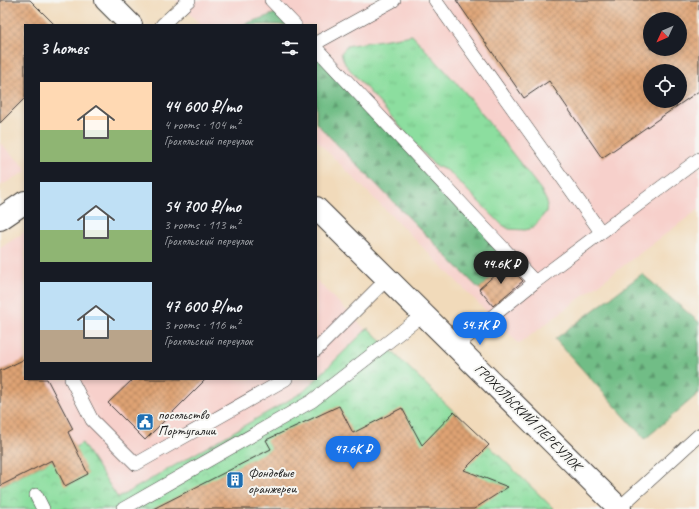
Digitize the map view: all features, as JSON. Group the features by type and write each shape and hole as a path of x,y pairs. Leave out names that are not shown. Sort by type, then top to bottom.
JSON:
{"street":[{"path":"106,0 130,24"},
{"path":"0,219 24,203"},
{"name":"ГРОХОЛЬСКИЙ ПЕРЕУЛОК","path":"317,209 620,508"}],"lane":[{"path":"163,24 189,0"},
{"path":"271,0 294,24"},
{"path":"317,42 394,0"},
{"path":"435,0 602,232"},
{"path":"317,49 535,282"},
{"path":"456,346 535,282 699,159"},
{"path":"317,349 388,278"},
{"path":"122,509 312,401 424,314"},
{"path":"72,380 92,420 136,464 284,380"},
{"path":"620,508 699,435"},
{"path":"36,495 43,509"}],"shaded area":[{"path":"176,0 699,0 699,209 519,344 317,141 317,24 200,24"},
{"path":"0,143 24,166 24,173 0,186"},
{"path":"24,233 24,380 315,380 303,392 118,498 64,454 0,486 0,248"},
{"path":"317,281 366,330 317,378"}],"green space":[{"path":"282,11 294,24 245,24"},
{"path":"412,35 464,91 541,190 547,202 546,212 533,228 525,230 509,229 501,224 448,171 434,165 345,64 341,53 347,46"},
{"path":"317,49 512,260 479,289 317,124"},
{"path":"642,274 699,322 699,393 645,439 555,339"},
{"path":"368,328 554,509 0,509 0,486 64,454 82,443 118,498 303,392 317,380 317,378"}],"building":[{"path":"0,0 30,0 54,24 24,24 24,99 0,123"},
{"path":"456,0 699,0 699,91 687,99 687,64 643,64 643,108 674,108 602,158 549,81 524,98"},
{"path":"507,264 523,281 493,306 479,289"},
{"path":"24,359 24,380 48,380 73,429 68,432 88,474 65,486 52,460 0,486 0,371"},
{"name":"посольство Португалии","path":"132,380 205,380 145,440 108,403"},
{"path":"339,406 353,433 402,408 422,445 454,412 489,445 464,470 508,487 474,509 153,509 271,449 266,440"}],"place":[{"name":"посольство Португалии","path":"145,422"},
{"name":"Фондовые оранжереи","path":"235,480"}]}
